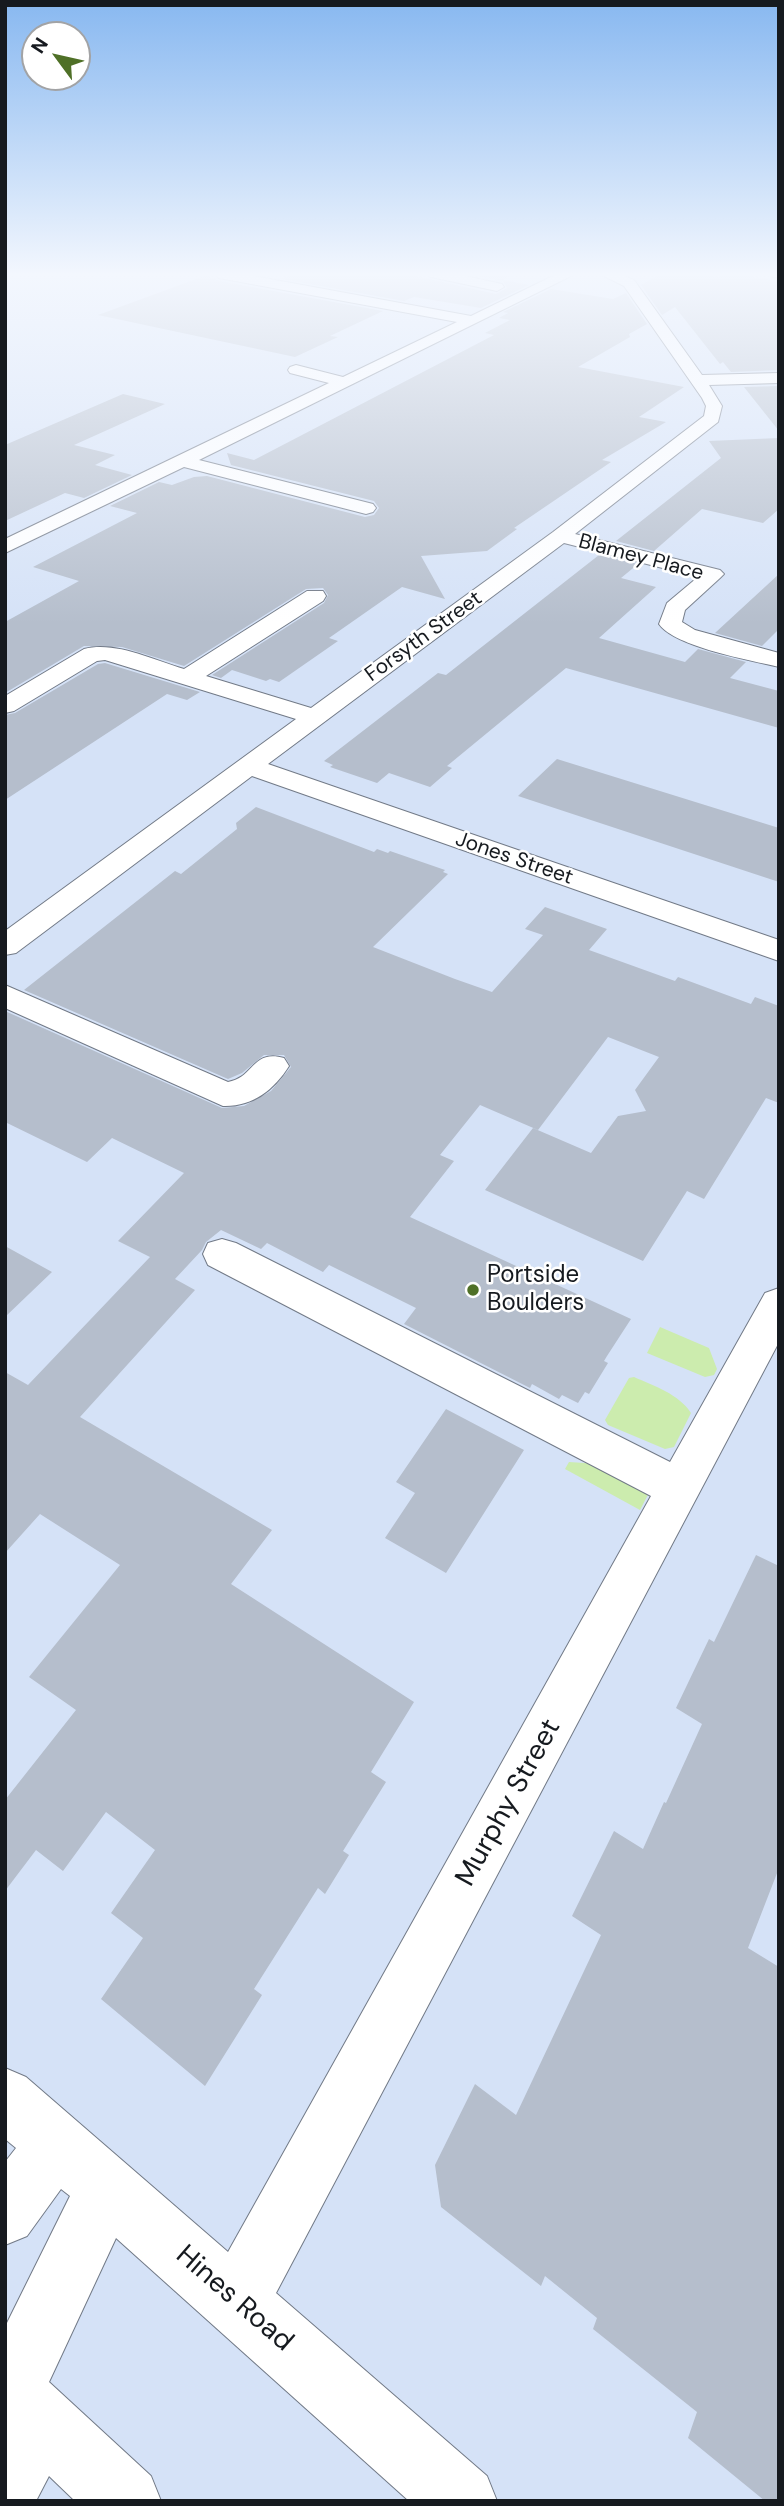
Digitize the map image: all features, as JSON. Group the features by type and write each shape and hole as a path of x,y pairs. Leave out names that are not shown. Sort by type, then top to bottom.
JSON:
{"street":[{"path":"5,547 327,390"},
{"name":"Forsyth Street","path":"5,946 560,536 712,418 714,406 704,390"},
{"path":"181,461 366,508"},
{"name":"Blamey Place","path":"560,536 713,574 675,608 670,624 687,635 779,660"},
{"path":"189,676 315,596"},
{"path":"5,706 92,654 106,653 189,676 315,717"},
{"name":"Jones Street","path":"248,766 779,951"},
{"path":"5,995 223,1094 233,1096 244,1092 272,1066"},
{"path":"222,1254 680,1489"},
{"name":"Murphy Street","path":"237,2301 779,1304"},
{"name":"Hines Road","path":"5,2098 462,2501"},
{"path":"5,2214 57,2143"},
{"path":"5,2487 19,2464 7,2390 107,2187"},
{"path":"7,2390 126,2501"}],"shaded area":[{"path":"5,390 779,390 779,2501 5,2501"}],"green space":[{"path":"660,1327 709,1348 717,1369 714,1375 705,1377 647,1353"},
{"path":"634,1377 673,1396 691,1413 674,1447 665,1449 608,1425 605,1420 629,1378"},
{"path":"569,1462 600,1464 651,1489 640,1510 565,1469"}],"building":[{"path":"389,390 680,390 639,417 666,422 602,460 611,462 514,528 517,529 487,551 421,556 445,599 402,587 329,638 338,641 279,682 270,679 266,681 232,670 221,678 212,675 324,603 328,595 323,588 306,589 184,666 122,647 84,646 5,693 5,622 79,581 33,567 137,513 110,506 159,482 172,485 194,477 207,476 365,517 374,515 379,508 374,501 231,465 227,453 254,460"},
{"path":"746,390 779,390 779,431"},
{"path":"123,394 165,404 74,445 115,455 95,465 132,475 84,498 65,493 5,521 5,445"},
{"path":"779,438 779,509 763,523 702,509 654,551 616,541 721,458 709,441"},
{"path":"599,555 638,564 621,578 656,587 599,638 685,662 698,649 746,662 730,678 779,691 779,728 566,668 447,766 452,768 430,787 389,773 377,783 330,767 333,765 324,761 438,673 446,675"},
{"path":"779,574 779,629 762,646 715,633"},
{"path":"105,663 200,692 187,700 167,694 5,800 5,715 15,713 98,664"},
{"path":"557,759 779,828 779,882 518,796"},
{"path":"256,807 374,852 377,849 388,853 390,851 445,870 443,872 448,874 373,947 455,979 492,992 543,935 525,929 545,907 607,929 589,950 675,981 678,977 751,1004 755,997 779,1006 779,1103 766,1098 704,1199 687,1191 643,1261 485,1190 533,1128 591,1153 618,1116 646,1111 635,1090 659,1057 608,1037 538,1130 480,1105 440,1155 454,1161 410,1217 631,1319 604,1361 608,1363 589,1394 585,1392 578,1403 562,1395 559,1399 532,1384 530,1388 404,1324 416,1308 329,1265 323,1272 267,1243 261,1249 221,1230 206,1242 175,1279 195,1290 80,1417 272,1530 231,1584 414,1702 371,1772 386,1782 343,1851 349,1855 325,1894 318,1888 254,1989 262,1995 205,2086 101,1999 143,1938 111,1913 155,1850 106,1812 63,1871 36,1850 5,1891 5,1800 76,1710 29,1677 120,1565 40,1514 5,1553 5,1372 28,1385 150,1257 118,1241 184,1173 112,1138 87,1162 5,1122 5,1011 222,1108 244,1106 271,1091 291,1067 284,1055 264,1055 242,1073 228,1079 24,990 175,871 181,874 237,829 236,823"},
{"path":"5,1246 52,1272 5,1317"},
{"path":"446,1409 524,1450 446,1573 385,1538 415,1493 396,1482"},
{"path":"756,1555 779,1566 779,1868 748,1948 779,1967 779,2501 765,2501 688,2438 697,2412 593,2329 597,2318 545,2276 541,2286 441,2207 435,2165 475,2084 516,2115 601,1935 572,1916 614,1831 643,1849 702,1724 676,1708 709,1639 714,1642"}],"place":[{"name":"Portside Boulders","path":"473,1290"}]}
